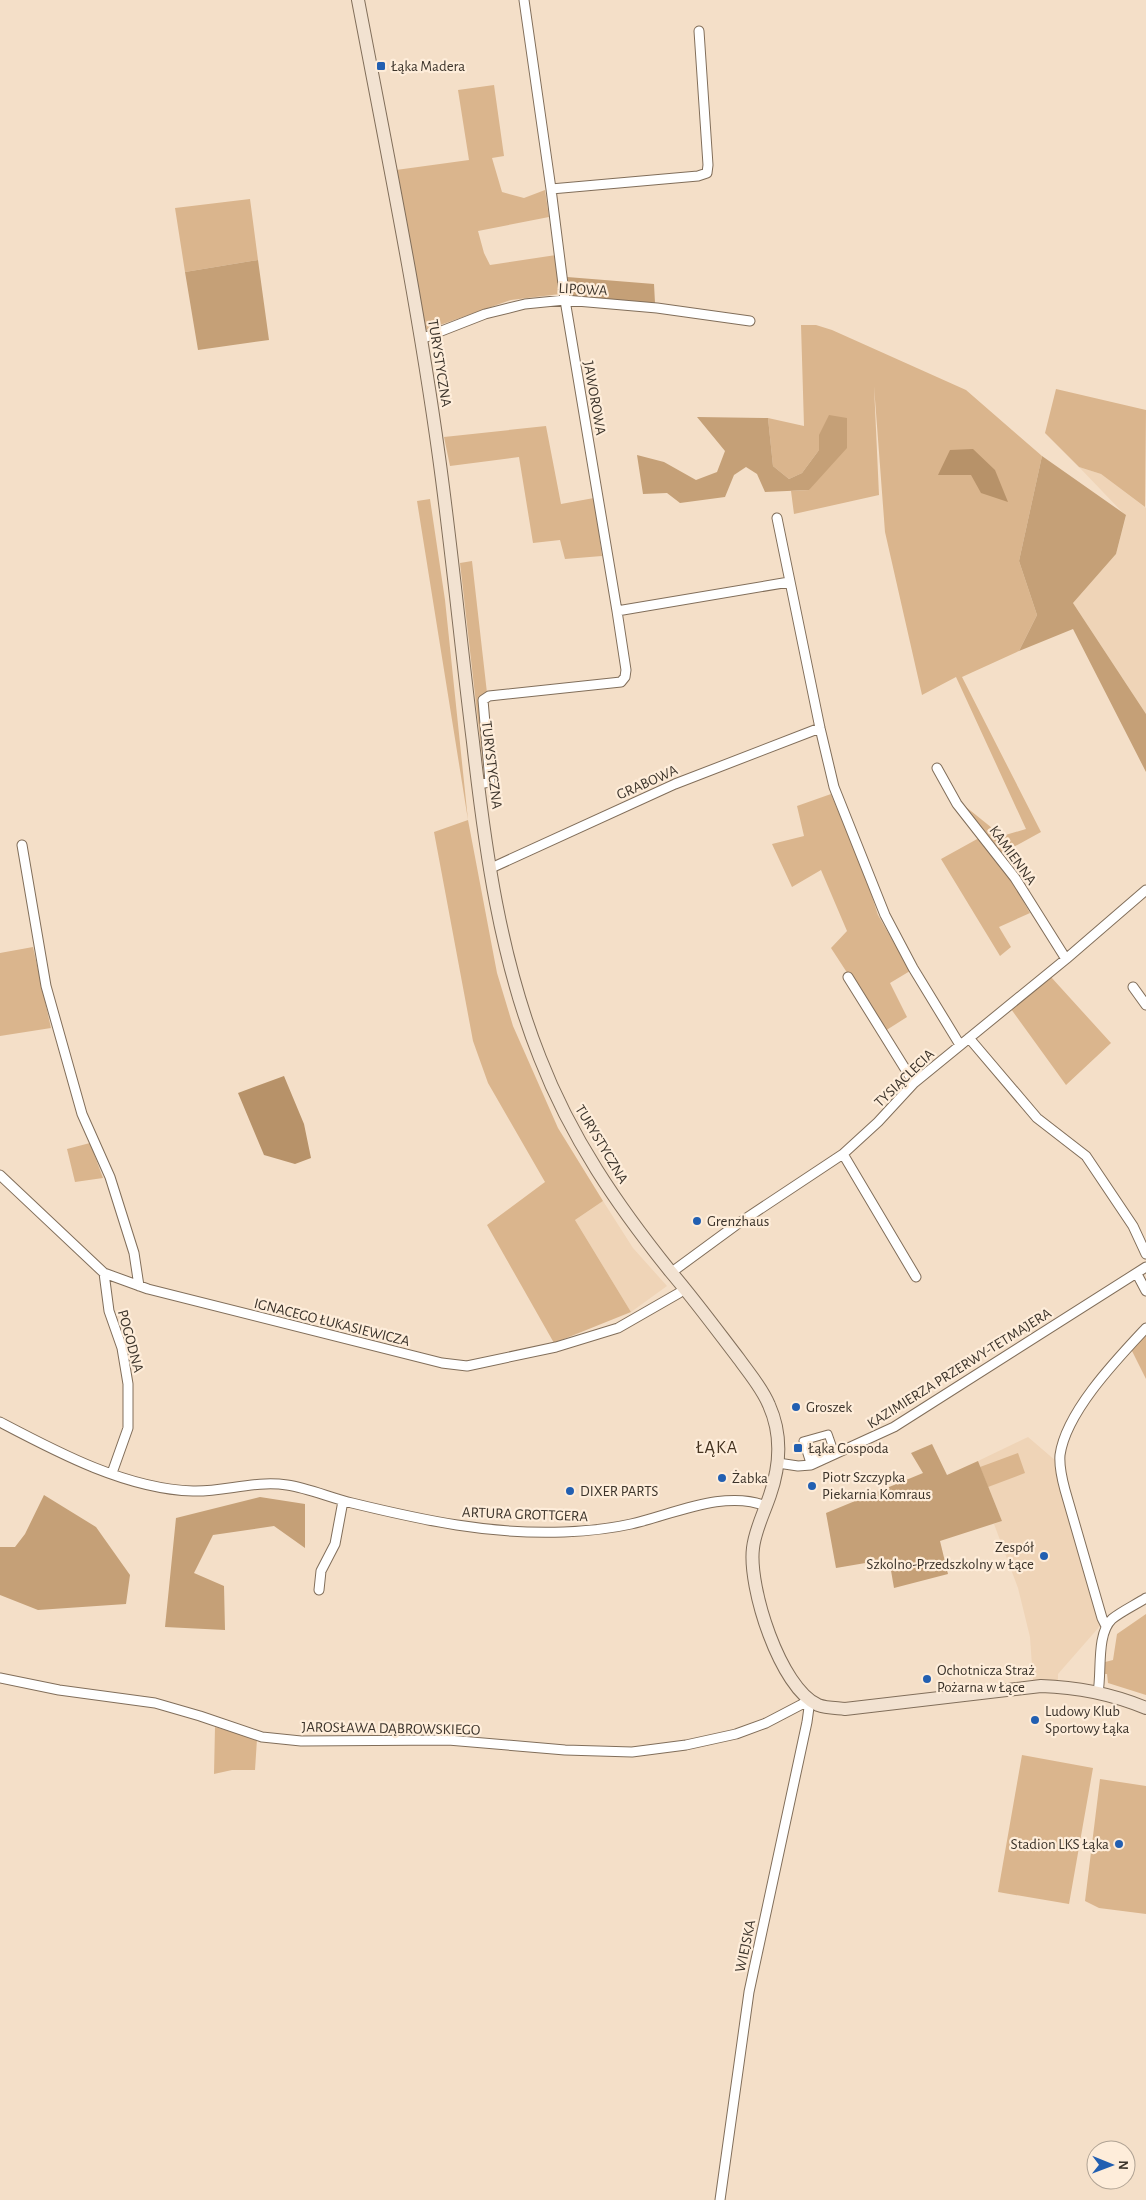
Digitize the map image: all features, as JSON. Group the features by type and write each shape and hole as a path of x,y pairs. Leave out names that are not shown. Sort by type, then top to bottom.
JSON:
{"main road":[{"name":"TURYSTYCZNA","path":"358,0 420,338 439,456 489,869 516,990 538,1054 557,1100 597,1173 755,1381 769,1404 776,1427 778,1463 766,1506"},
{"path":"766,1506 753,1547 752,1562 758,1594 768,1629 788,1676 810,1700 820,1706 845,1709 1024,1687 1059,1686 1098,1692 1146,1708"}],"street":[{"name":"JAWOROWA","path":"478,784 490,782 483,700 489,696 622,682 625,678 626,670 565,300 524,0"},
{"path":"551,189 698,176 707,173 699,31"},
{"name":"LIPOWA","path":"420,338 501,310 525,304 565,300 658,308 750,321"},
{"path":"777,518 834,788 885,915 913,968 960,1045"},
{"path":"617,611 789,582"},
{"name":"GRABOWA","path":"489,869 675,784 820,728"},
{"name":"KAMIENNA","path":"937,768 958,804 1015,878 1066,958"},
{"path":"22,845 44,978 55,1020 82,1114 110,1177 134,1253 139,1286"},
{"name":"TYSIĄCLECIA","path":"672,1272 736,1225 843,1154 878,1122 914,1083 1146,890"},
{"path":"848,977 914,1083"},
{"path":"1133,987 1146,1005"},
{"path":"969,1038 1037,1118 1086,1156 1133,1226 1146,1254"},
{"path":"843,1154 916,1277"},
{"name":"IGNACEGO ŁUKASIEWICZA","path":"0,1175 104,1273 139,1286 442,1363 467,1366 556,1347 618,1328 680,1293 685,1288"},
{"name":"KAZIMIERZA PRZERWY-TETMAJERA","path":"778,1463 798,1466 811,1465 894,1427 1146,1267"},
{"name":"POGODNA","path":"104,1273 108,1311 122,1348 128,1384 128,1428 112,1473"},
{"path":"1137,1274 1146,1291"},
{"path":"1106,1626 1102,1618 1065,1490 1061,1474 1060,1455 1070,1423 1118,1358 1146,1328"},
{"name":"ARTURA GROTTGERA","path":"0,1422 80,1462 146,1484 193,1491 260,1484 288,1485 425,1521 478,1529 562,1532 600,1529 631,1524 726,1500 745,1499 766,1506"},
{"path":"828,1434 834,1451 809,1460 803,1441 828,1434"},
{"path":"319,1590 321,1571 335,1544 343,1501"},
{"path":"1098,1692 1102,1638 1106,1626 1113,1618 1146,1598"},
{"name":"JAROSŁAWA DĄBROWSKIEGO","path":"0,1678 59,1690 155,1703 262,1737 301,1741 448,1740 565,1750 622,1752 686,1745 736,1734 761,1725 810,1700"},
{"name":"WIEJSKA","path":"720,2200 750,1992 808,1722 810,1700"}],"shaded area":[{"path":"494,85 504,156 492,158 502,192 524,198 545,190 549,217 478,231 484,253 490,265 556,255 560,294 511,300 426,330 396,170 469,160 458,90"},
{"path":"250,199 258,260 185,272 175,208"},
{"path":"258,260 269,340 198,350 185,272"},
{"path":"567,277 654,284 655,303 570,296"},
{"path":"801,325 816,325 832,330 966,390 1042,456 1019,561 1037,615 1019,651 962,677 1041,832 997,856 1030,913 999,927 1011,947 1000,956 941,859 979,838 961,803 1002,836 1026,829 956,677 922,695 885,532 874,386 879,495 794,514 791,491 809,490 819,450 802,473 789,479 773,466 768,418 804,426"},
{"path":"1056,389 1146,410 1145,507 1101,474 1079,467 1045,433"},
{"path":"829,415 847,418 847,448 809,490 765,492 757,474 746,467 734,475 725,497 680,503 667,493 643,494 637,455 664,462 696,480 717,472 725,451 697,417 768,418 773,466 789,479 802,473 819,450 819,435"},
{"path":"546,426 561,504 594,498 602,556 565,559 560,540 533,543 519,457 450,466 444,437"},
{"path":"973,449 995,470 1008,502 981,493 971,475 938,475 950,450"},
{"path":"1042,456 1126,515 1116,554 1073,603 1146,714 1146,772 1073,629 1019,651 1037,615 1019,561"},
{"path":"1079,467 1101,474 1146,508 1146,714 1073,603 1116,554 1126,516"},
{"path":"430,499 445,600 468,820 417,501"},
{"path":"472,561 487,693 479,700 486,759 483,765 460,563"},
{"path":"831,794 866,878 878,915 910,971 890,983 907,1017 885,1031 831,948 847,931 821,870 792,887 772,844 804,836 797,806"},
{"path":"468,820 497,973 513,1026 558,1128 603,1201 575,1220 631,1312 554,1343 487,1225 545,1182 488,1083 473,1041 434,832"},
{"path":"33,947 51,1028 0,1036 0,953"},
{"path":"1051,977 1111,1043 1066,1085 1011,1009"},
{"path":"284,1076 304,1124 311,1158 295,1164 264,1155 238,1093"},
{"path":"90,1143 103,1178 75,1182 67,1149"},
{"path":"603,1201 633,1248 667,1286 631,1312 575,1220"},
{"path":"1146,1332 1146,1379 1131,1349"},
{"name":"Zespół Szkolno-Przedszkolny w Łące","path":"1028,1437 1056,1461 1100,1626 1058,1674 1058,1681 1033,1680 1030,1637 1018,1588 994,1524 1002,1521 978,1461"},
{"path":"932,1444 947,1475 978,1461 1002,1521 940,1541 948,1574 894,1588 889,1559 836,1568 826,1513 923,1473 911,1453"},
{"path":"1018,1453 1025,1473 988,1487 980,1467"},
{"path":"44,1495 96,1527 130,1575 126,1604 38,1610 0,1595 0,1547 15,1547 25,1534"},
{"path":"260,1497 305,1504 305,1548 274,1526 213,1535 194,1573 224,1586 225,1630 165,1627 176,1518"},
{"path":"1146,1614 1146,1695 1108,1683 1107,1674 1105,1674 1105,1662 1113,1660 1117,1634"},
{"path":"215,1727 257,1739 255,1770 232,1770 214,1774"},
{"path":"1022,1755 1093,1768 1069,1904 998,1892"},
{"name":"Stadion LKS Łąka","path":"1100,1779 1146,1786 1146,1914 1099,1908 1085,1901"}],"place":[{"name":"Łąka Madera","path":"381,66"},
{"name":"Grenzhaus","path":"697,1221"},
{"name":"Groszek","path":"796,1407"},
{"name":"Łąka Gospoda","path":"798,1448"},
{"name":"Żabka","path":"722,1478"},
{"name":"Piotr Szczypka Piekarnia Komraus","path":"812,1486"},
{"name":"DIXER PARTS","path":"570,1491"},
{"name":"Zespół Szkolno-Przedszkolny w Łące","path":"1044,1556"},
{"name":"Ochotnicza Straż Pożarna w Łące","path":"927,1679"},
{"name":"Ludowy Klub Sportowy Łąka","path":"1035,1720"},
{"name":"Stadion LKS Łąka","path":"1119,1844"}],"district":[{"name":"ŁĄKA","path":"717,1447"}]}
